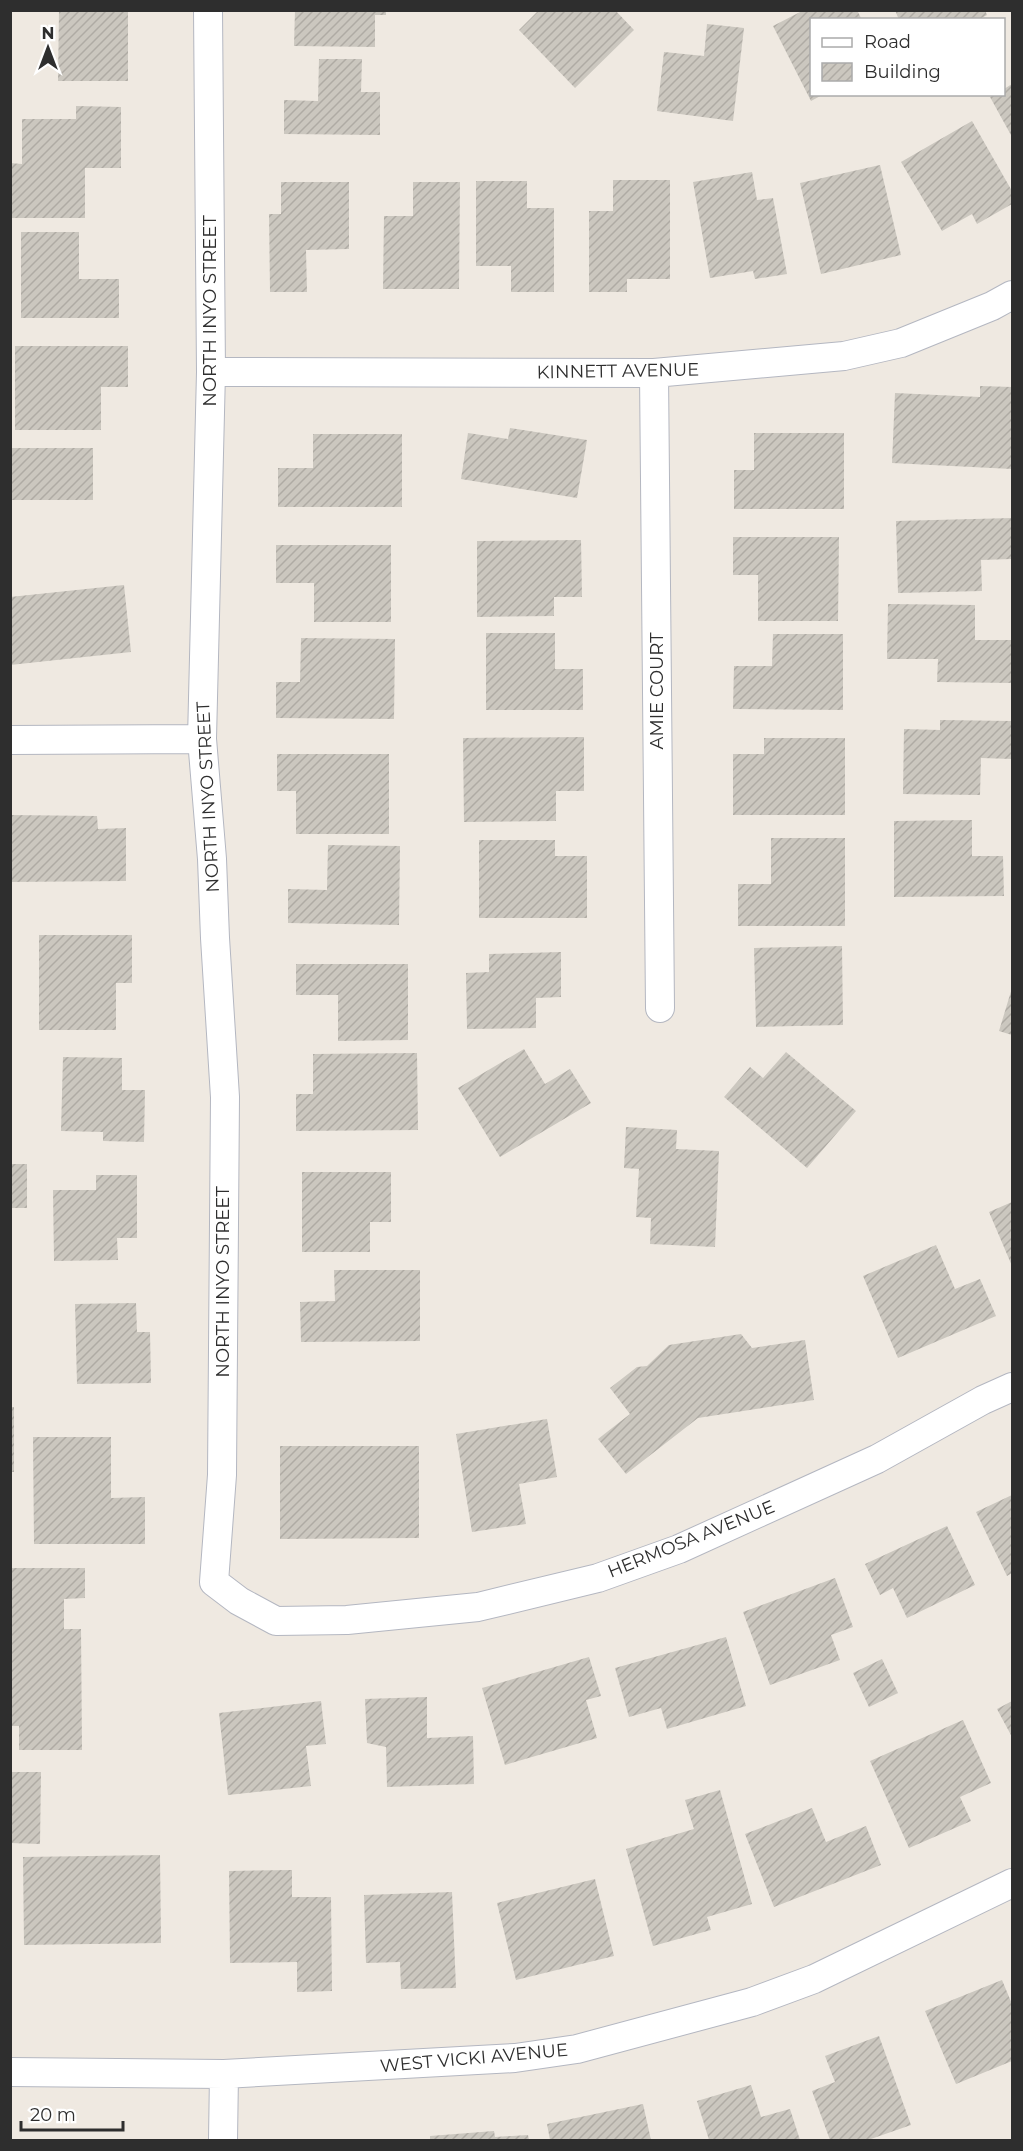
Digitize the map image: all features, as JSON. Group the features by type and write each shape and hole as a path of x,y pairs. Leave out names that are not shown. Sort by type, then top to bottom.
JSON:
{"street":[{"name":"NORTH INYO STREET","path":"208,10 211,372 202,739 212,859 214,938 225,1097 222,1475"},
{"name":"KINNETT AVENUE","path":"211,372 654,373 844,356 901,343 992,306 1012,295"},
{"name":"AMIE COURT","path":"654,373 660,1008"},
{"path":"10,740 202,739"},
{"name":"HERMOSA AVENUE","path":"222,1475 214,1582 239,1602 276,1621 347,1620 478,1607 598,1578 679,1549 877,1459 983,1400 1012,1387"},
{"name":"WEST VICKI AVENUE","path":"10,2072 224,2074 515,2058 577,2049 763,1998 814,1978 1012,1883"},
{"path":"223,2140 224,2074"}],"building":[{"path":"59,10 128,10 128,81 58,81"},
{"path":"295,10 386,10 386,15 375,15 375,47 294,46"},
{"path":"539,10 615,10 634,30 575,88 519,30"},
{"path":"804,10 857,10 861,18 810,18 810,96 820,96 811,101 773,26"},
{"path":"895,10 985,10 987,15 982,18 898,18"},
{"path":"707,24 744,28 733,121 657,111 664,52 704,56"},
{"path":"319,59 362,59 361,92 380,92 380,135 284,134 284,100 318,101"},
{"path":"1012,84 1012,137 990,97 1005,96 1005,88"},
{"path":"76,106 121,107 121,168 85,168 85,218 10,218 10,163 22,164 22,119 76,119"},
{"path":"972,121 1012,191 1012,204 977,224 972,214 942,231 901,162"},
{"path":"880,165 901,255 821,274 800,183"},
{"path":"752,172 757,200 773,198 787,274 755,279 753,271 710,278 693,182"},
{"path":"613,180 670,180 670,279 627,279 627,292 589,292 589,211 613,211"},
{"path":"476,181 527,181 527,208 554,208 554,292 511,292 511,266 476,266"},
{"path":"281,182 349,182 349,249 306,250 307,292 270,292 269,214 281,214"},
{"path":"413,182 460,182 459,289 383,289 384,216 413,216"},
{"path":"21,232 79,232 79,279 119,279 119,318 21,318"},
{"path":"15,346 128,346 128,387 101,387 101,430 15,430"},
{"path":"980,386 1012,387 1012,469 892,463 895,393 980,397"},
{"path":"510,428 587,440 577,498 461,479 468,433 508,439"},
{"path":"754,433 844,433 844,509 734,509 734,470 754,470"},
{"path":"313,434 402,434 402,507 278,507 278,468 313,468"},
{"path":"10,448 93,448 93,500 10,500"},
{"path":"1012,518 1012,559 981,560 982,591 898,593 896,521"},
{"path":"733,537 839,537 838,621 758,621 758,575 733,575"},
{"path":"581,540 582,597 554,597 554,616 477,617 477,541"},
{"path":"276,545 391,545 391,622 314,622 314,583 276,583"},
{"path":"124,585 131,652 10,665 10,597"},
{"path":"888,604 975,605 975,640 1012,640 1012,683 937,682 938,659 887,659"},
{"path":"486,633 555,633 555,669 583,669 583,710 486,710"},
{"path":"773,634 843,634 843,710 733,709 734,666 772,666"},
{"path":"301,638 395,639 394,719 276,718 276,682 300,682"},
{"path":"940,720 1012,721 1012,759 981,758 980,795 903,794 904,729 940,730"},
{"path":"584,737 584,791 556,791 556,821 464,822 463,738"},
{"path":"764,738 845,738 845,815 733,815 733,754 764,754"},
{"path":"277,754 389,754 389,834 296,834 296,791 277,791"},
{"path":"10,815 97,816 98,829 126,828 126,881 10,882"},
{"path":"972,820 972,856 1003,856 1004,896 894,897 894,821"},
{"path":"771,838 845,838 845,926 738,926 738,884 771,884"},
{"path":"479,840 555,840 555,856 587,856 587,918 479,918"},
{"path":"328,845 400,846 399,925 288,923 288,889 327,890"},
{"path":"39,935 132,935 132,983 116,983 116,1030 39,1030"},
{"path":"842,946 843,1025 756,1027 754,948"},
{"path":"561,952 561,997 536,998 536,1028 467,1029 466,973 489,972 489,954"},
{"path":"296,964 408,964 408,1040 338,1041 338,995 296,995"},
{"path":"1012,988 1012,1035 999,1031"},
{"path":"524,1049 545,1084 570,1069 591,1103 500,1157 458,1088"},
{"path":"786,1052 856,1111 807,1168 724,1097 750,1067 763,1078"},
{"path":"417,1053 418,1130 296,1131 296,1094 313,1094 313,1054"},
{"path":"63,1057 122,1058 122,1090 145,1090 144,1142 103,1141 103,1132 61,1131"},
{"path":"626,1127 677,1130 676,1149 719,1151 715,1247 650,1244 651,1218 636,1217 639,1169 624,1168"},
{"path":"10,1164 27,1164 27,1208 10,1208"},
{"path":"302,1172 391,1172 391,1222 370,1222 370,1252 302,1252"},
{"path":"96,1175 137,1175 137,1238 117,1238 118,1260 54,1261 53,1190 96,1190"},
{"path":"1012,1202 1012,1266 989,1212"},
{"path":"936,1245 955,1289 980,1279 996,1316 898,1358 863,1276"},
{"path":"334,1270 420,1270 420,1341 301,1342 300,1302 335,1301"},
{"path":"136,1303 137,1332 150,1332 151,1383 77,1384 75,1304"},
{"path":"741,1334 752,1348 805,1340 814,1400 698,1418 626,1474 598,1439 630,1414 610,1388 637,1367 647,1366 669,1345"},
{"path":"10,1407 14,1407 14,1472 10,1472"},
{"path":"547,1419 557,1477 519,1484 526,1524 472,1532 456,1434"},
{"path":"33,1437 111,1437 111,1498 145,1497 145,1544 34,1544"},
{"path":"280,1446 419,1446 419,1538 280,1539"},
{"path":"1012,1495 1012,1573 1007,1576 976,1512"},
{"path":"947,1526 975,1585 907,1618 893,1588 880,1595 865,1564"},
{"path":"10,1568 85,1568 85,1598 64,1599 64,1629 81,1629 82,1750 19,1750 19,1726 10,1726"},
{"path":"835,1578 853,1627 831,1635 840,1660 770,1685 743,1612"},
{"path":"726,1637 746,1706 667,1729 661,1708 629,1717 615,1668"},
{"path":"589,1657 601,1696 586,1700 597,1738 505,1765 482,1688"},
{"path":"882,1659 898,1693 869,1707 853,1673"},
{"path":"427,1697 427,1738 473,1736 474,1784 387,1787 386,1747 367,1743 365,1699"},
{"path":"321,1701 326,1744 306,1746 311,1786 228,1795 219,1713"},
{"path":"1012,1701 1012,1737 997,1709"},
{"path":"963,1720 991,1783 960,1797 971,1821 909,1848 870,1761"},
{"path":"10,1772 41,1772 40,1844 10,1843"},
{"path":"720,1790 752,1904 707,1917 711,1930 653,1946 626,1849 694,1829 685,1800"},
{"path":"812,1808 826,1842 866,1826 881,1865 774,1907 745,1834"},
{"path":"160,1855 161,1943 24,1945 23,1857"},
{"path":"292,1870 292,1897 331,1897 332,1991 297,1992 297,1962 230,1963 229,1871"},
{"path":"595,1879 614,1956 516,1980 497,1903"},
{"path":"452,1892 456,1988 401,1989 400,1962 366,1963 364,1895"},
{"path":"1002,1980 1012,2004 1012,2061 956,2084 925,2011"},
{"path":"879,2036 911,2125 868,2140 830,2140 812,2091 835,2082 825,2056"},
{"path":"751,2085 761,2117 790,2109 800,2140 709,2140 697,2101"},
{"path":"643,2104 651,2140 550,2140 547,2124"},
{"path":"494,2131 495,2137 528,2135 529,2140 430,2140 430,2136"}]}
